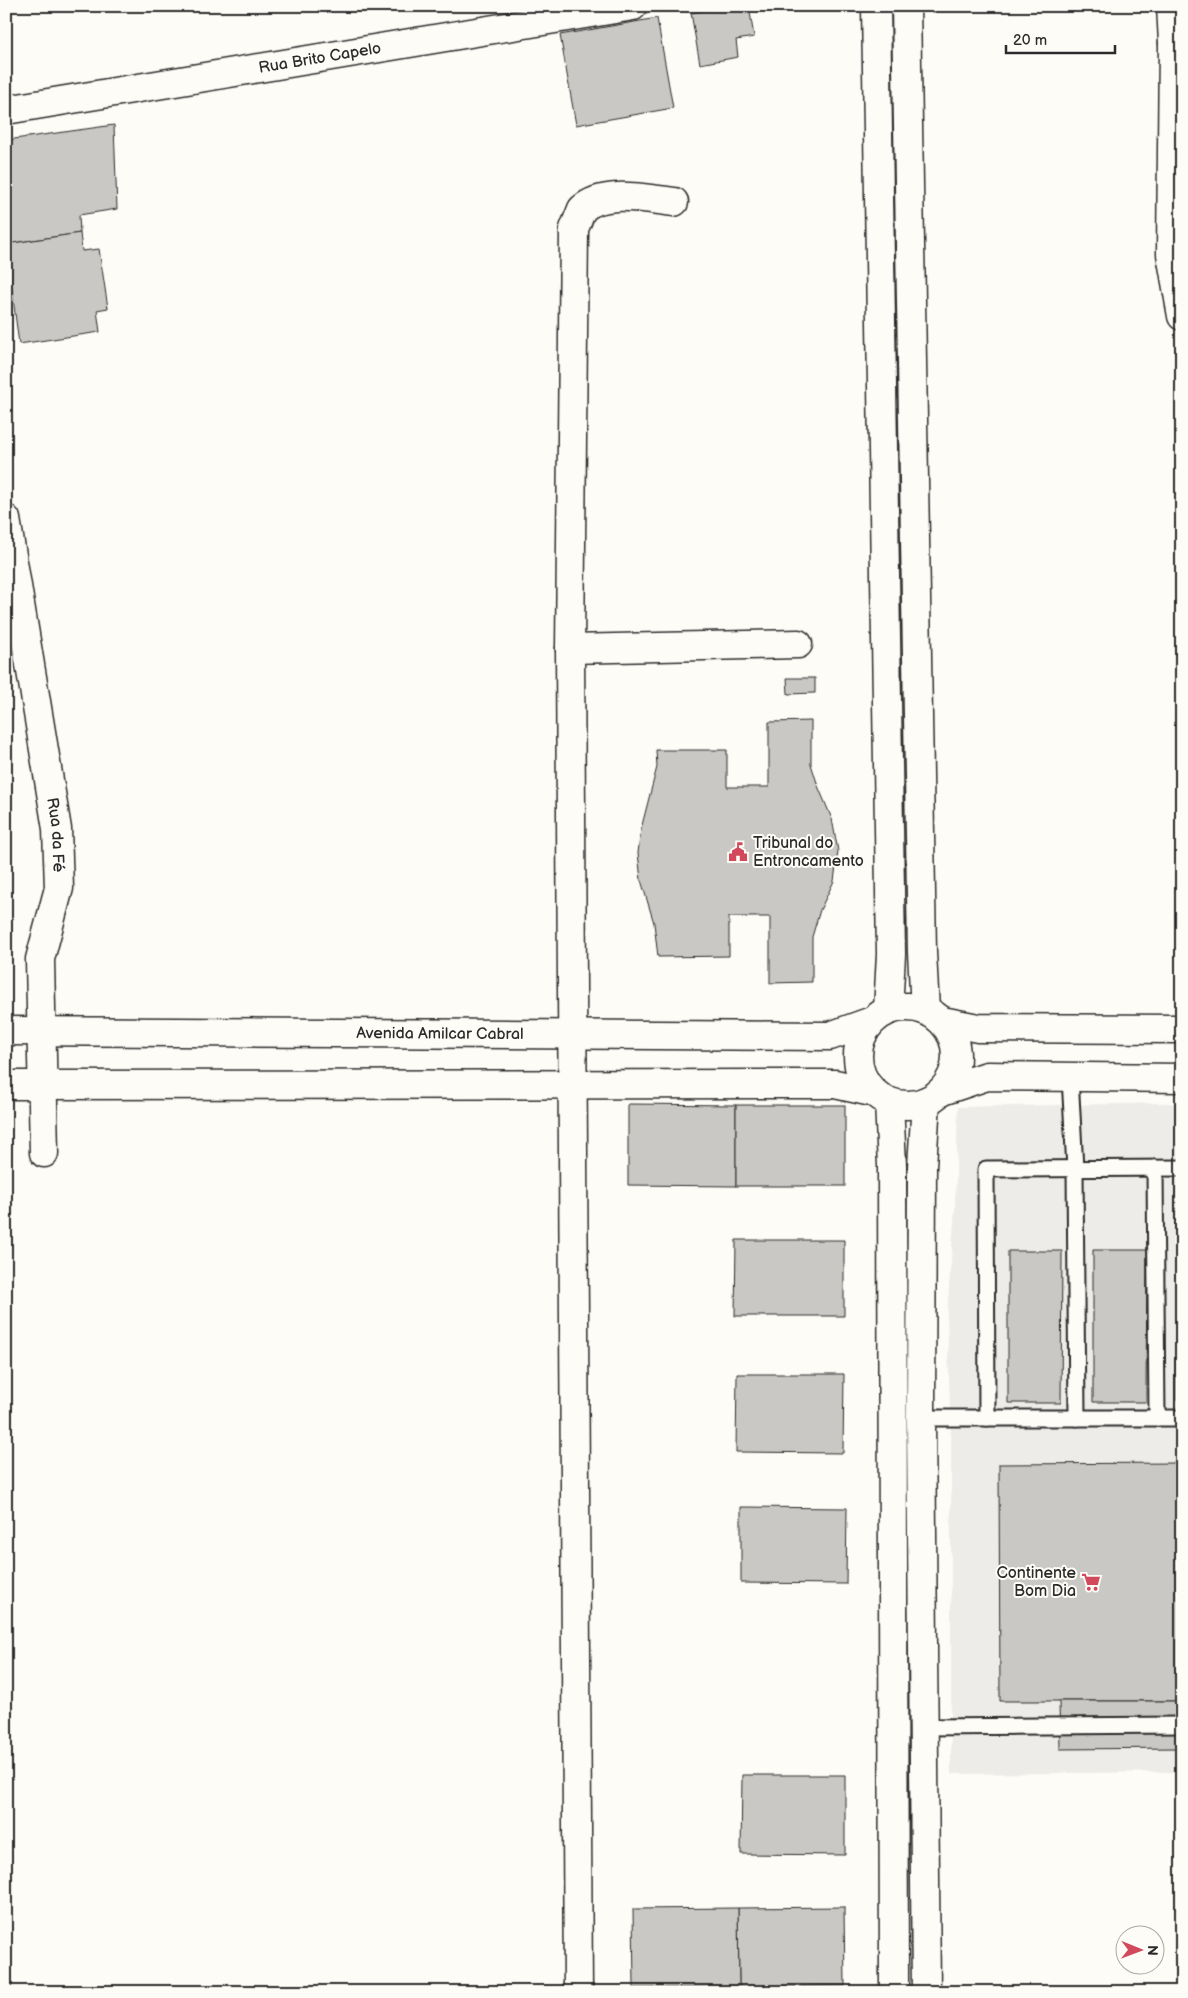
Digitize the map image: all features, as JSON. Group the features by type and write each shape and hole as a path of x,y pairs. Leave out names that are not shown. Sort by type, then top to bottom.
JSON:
{"street":[{"name":"Rua Brito Capelo","path":"6,110 555,12 633,6"},
{"path":"876,6 891,954 880,1016"},
{"path":"906,6 922,952 934,1015 950,1033 956,1048 956,1063 951,1078 934,1096 922,1167 921,1418 926,1992"},
{"path":"1171,6 1178,43 1171,254 1182,316"},
{"path":"578,1992 570,649 574,229 582,209 604,199 630,198 674,202"},
{"name":"Rua da Fé","path":"6,519 57,829 59,888 40,959 44,1153"},
{"path":"570,649 798,644"},
{"path":"894,1992 892,1166 880,1097 864,1079 858,1064 859,1048 863,1034 880,1016 900,1007 978,1028 1182,1029"},
{"name":"Avenida Amilcar Cabral","path":"6,1031 830,1036 880,1016"},
{"path":"6,1085 835,1084 914,1105 987,1076 1182,1078"}],"lane":[{"path":"1070,1077 1075,1169 1076,1418"},
{"path":"1156,1168 1157,1418"},
{"path":"987,1418 986,1169 1182,1168"},
{"path":"921,1418 1182,1418"},
{"path":"924,1726 1182,1725"}],"shaded area":[{"path":"1182,1104 1182,1772 951,1774 951,1439 947,1314 955,1208 958,1107"}],"building":[{"path":"728,6 749,6 754,37 736,40 738,57 700,64 691,13"},
{"path":"657,18 673,108 576,125 560,35"},
{"path":"114,125 117,209 79,215 80,233 6,244 7,140"},
{"path":"80,233 82,251 99,249 108,308 97,310 100,332 19,344 6,244"},
{"path":"787,678 815,678 815,693 788,694"},
{"name":"Tribunal do Entroncamento","path":"811,721 811,764 832,819 838,851 834,881 820,910 812,937 812,982 770,983 770,917 729,917 729,956 658,957 654,923 641,880 638,853 641,829 657,767 656,750 727,750 727,787 769,787 769,722"},
{"path":"628,1104 736,1105 736,1186 628,1185"},
{"path":"736,1105 845,1105 845,1186 736,1186"},
{"path":"736,1240 844,1240 844,1316 735,1316"},
{"path":"1177,1248 1182,1248 1182,1400 1176,1400"},
{"path":"1093,1250 1147,1250 1146,1402 1093,1402"},
{"path":"1008,1251 1062,1251 1061,1403 1008,1403"},
{"path":"737,1374 844,1374 843,1453 736,1452"},
{"name":"Continente Bom Dia","path":"1182,1463 1182,1701 1000,1701 999,1464"},
{"path":"741,1507 847,1508 846,1584 741,1583"},
{"path":"1059,1701 1182,1701 1182,1748 1060,1749"},
{"path":"742,1775 845,1775 845,1855 741,1854"},
{"path":"844,1907 845,1986 739,1987 738,1908"},
{"path":"738,1908 739,1987 634,1988 633,1909"}],"place":[{"name":"Tribunal do Entroncamento","path":"738,852"},
{"name":"Continente Bom Dia","path":"1091,1582"}]}
